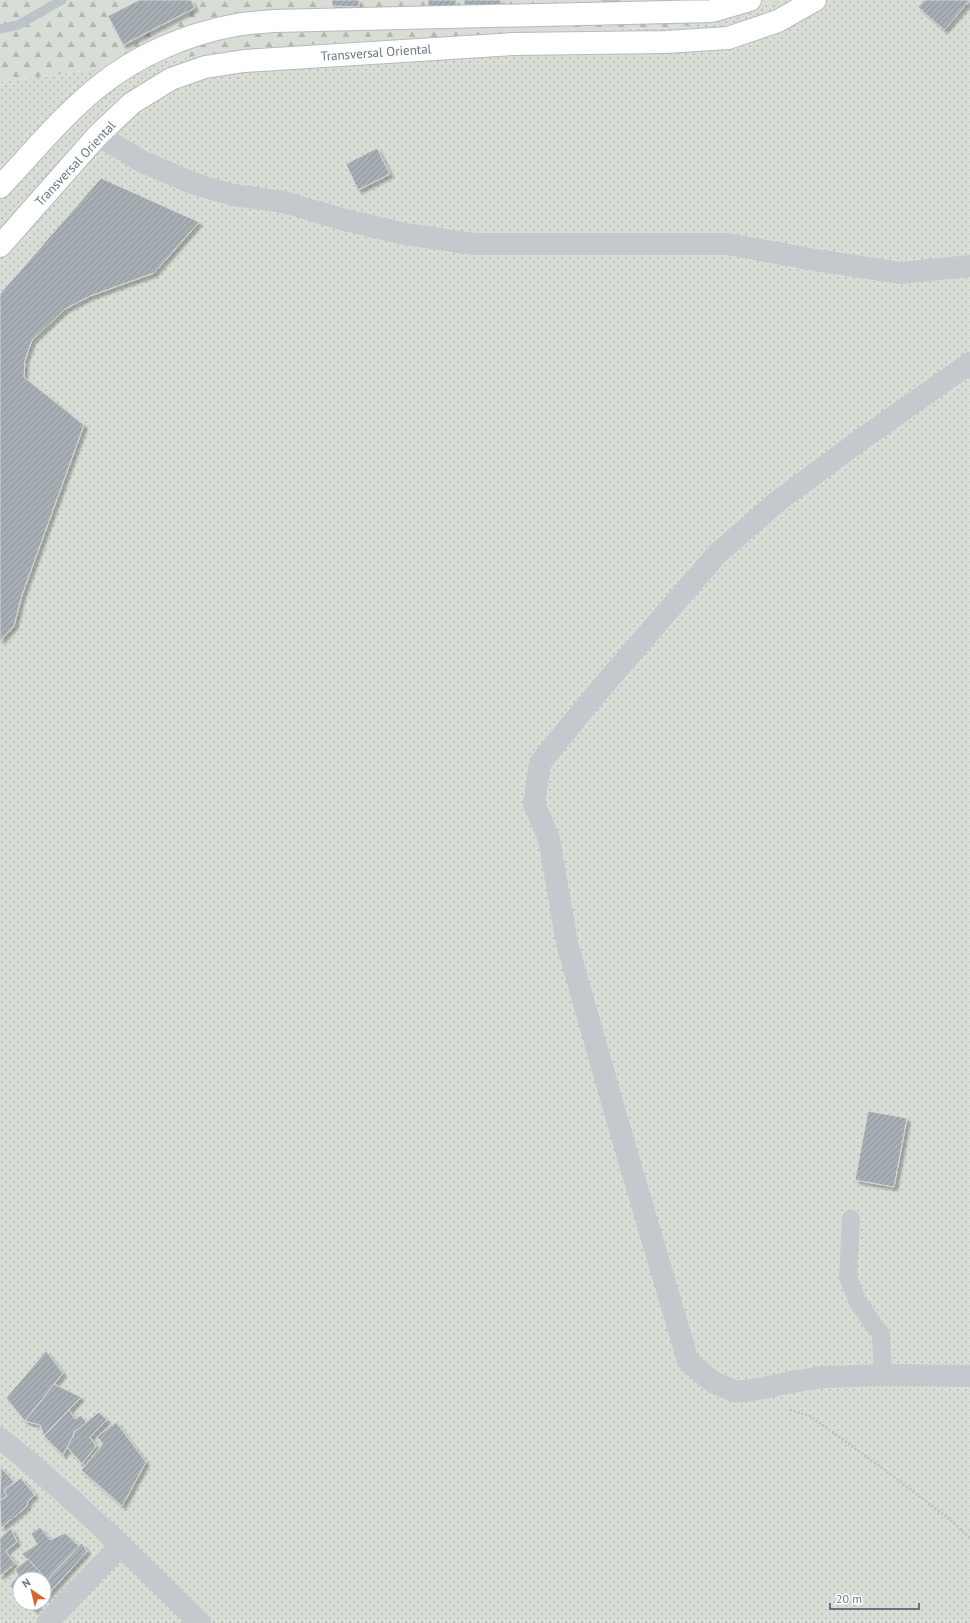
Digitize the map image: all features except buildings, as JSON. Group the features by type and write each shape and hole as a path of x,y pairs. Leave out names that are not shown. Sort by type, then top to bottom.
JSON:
{"main road":[{"path":"0,187 63,119 99,86 138,60 168,45 201,33 237,25 273,21 712,11 750,0"},
{"name":"Transversal Oriental","path":"0,246 98,135 132,103 171,79 205,67 244,61 513,44 666,42 728,38 778,21 815,0"}],"street":[{"path":"98,135 143,162 195,184 233,195 284,202 341,219 405,234 474,244 728,244 815,260 901,272 970,266"},
{"path":"970,363 862,439 778,501 716,554 596,693 540,763 534,804 549,840 567,943 688,1361 712,1382 737,1392 791,1382 824,1378 883,1375 970,1376"},
{"path":"0,1438 58,1486 121,1545 200,1623"},
{"path":"47,1623 121,1545"}],"lane":[{"path":"852,1219 848,1277 858,1302 881,1335 883,1375"}],"path":[{"path":"788,1409 810,1416 948,1518 970,1538"}],"green space":[{"path":"0,0 783,0 687,26 318,44 211,54 0,82"},
{"path":"783,0 970,0 970,1623 0,1623 0,82 211,54 318,44 687,26"}],"waterway":[{"path":"0,29 18,25 62,0"}]}
